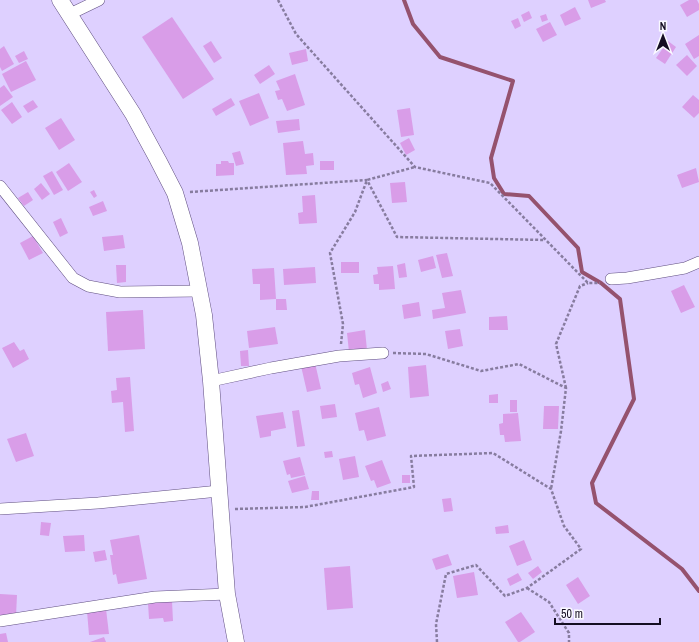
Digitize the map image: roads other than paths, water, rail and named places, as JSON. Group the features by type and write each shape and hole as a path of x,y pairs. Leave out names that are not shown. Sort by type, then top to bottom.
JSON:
{"main road":[{"path":"60,0 133,114 175,193 190,243 204,315 211,381 227,594 236,642"}],"street":[{"path":"70,14 99,0"},
{"path":"0,186 73,278 88,286 120,292 199,291"},
{"path":"611,279 626,278 685,268 699,262"},
{"path":"211,381 339,356 383,353"},
{"path":"0,509 98,503 219,491"},
{"path":"0,621 155,597 227,594"}],"waterway":[{"path":"404,0 413,24 440,57 513,81 491,158 494,178 504,194 529,196 578,248 582,272 601,283 620,299 634,399 592,483 596,503 682,569 699,591"}]}
